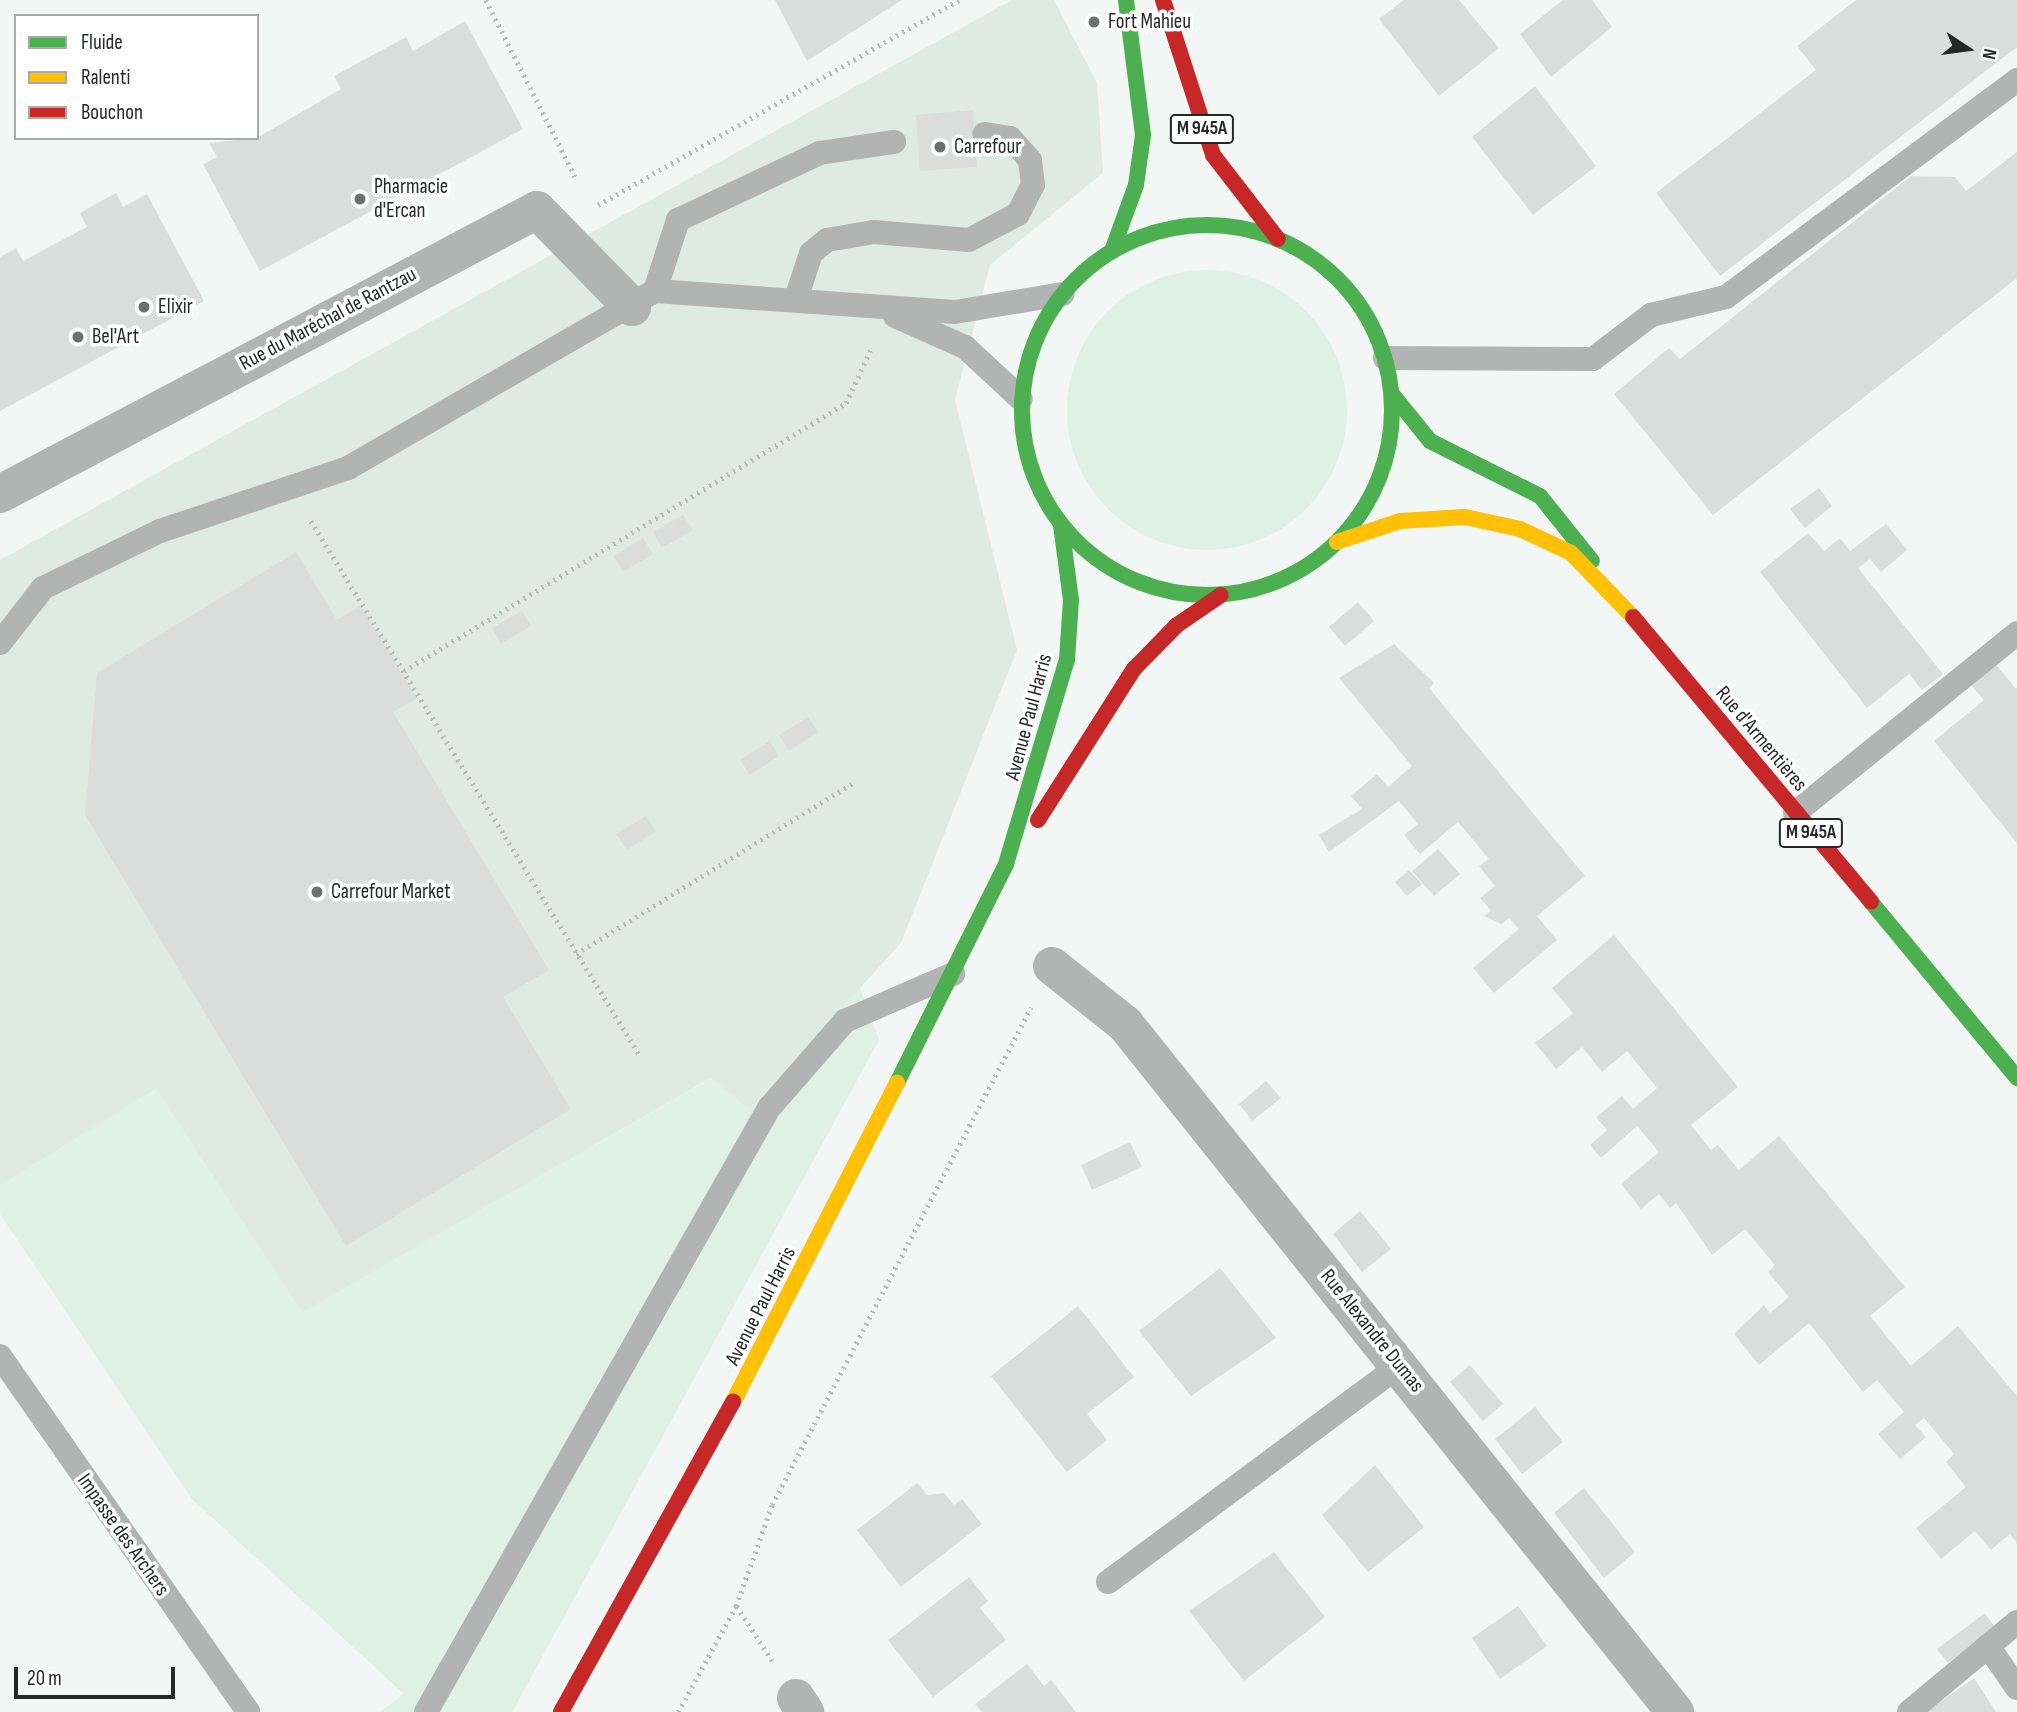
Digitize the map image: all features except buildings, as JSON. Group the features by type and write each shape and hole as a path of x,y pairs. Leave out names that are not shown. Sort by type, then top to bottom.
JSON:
{"main road":[{"name":"M 945A","path":"1112,251 1136,185 1143,135 1126,0"},
{"name":"M 945A","path":"1163,0 1213,155 1278,239"},
{"path":"1181,226 1230,226 1278,239 1319,262 1353,296 1385,358 1392,394 1389,440 1376,485 1337,542 1284,579 1221,595 1170,592 1132,580 1098,561 1061,525 1034,479 1021,399 1038,332 1062,294 1112,251 1181,226"},
{"name":"Rue d'Armentières","path":"1392,394 1430,441 1552,506 1608,587 2017,1078"},
{"name":"Rue d'Armentières","path":"1337,542 1400,520 1482,519 1556,544 1608,587"},
{"name":"Avenue Paul Harris","path":"984,912 1033,786 1062,687 1071,622 1061,525"},
{"name":"Avenue Paul Harris","path":"561,1712 749,1375 984,912 1134,669 1177,625 1221,595"}],"street":[{"name":"Rue du Maréchal de Rantzau","path":"0,494 537,210 644,299"},
{"name":"Rue Alexandre Dumas","path":"1052,966 1125,1024 1675,1712"}],"lane":[{"path":"1385,358 1593,359 1651,315 1726,297 2017,80"},
{"path":"796,299 811,253 827,240 874,232 969,240 1018,214 1033,185 1030,160 1010,138 984,134"},
{"path":"644,299 678,220 820,153 894,142"},
{"path":"0,643 43,588 160,531 292,490 348,468 644,299 796,299 874,309 976,310 1062,294"},
{"path":"874,309 965,346 1021,399"},
{"path":"1795,813 2017,633"},
{"path":"426,1712 769,1108 845,1021 953,974"},
{"name":"Impasse des Archers","path":"0,1356 248,1712"},
{"path":"1108,1582 1400,1365"},
{"path":"1909,1712 2017,1622"},
{"path":"1988,1646 2017,1688"}],"path":[{"path":"486,0 581,187"},
{"path":"586,198 592,209 959,0"},
{"path":"404,671 846,403 870,349 881,351"},
{"path":"292,490 639,1054"},
{"path":"576,954 854,782"},
{"path":"678,1712 736,1606 772,1505 1052,966"},
{"path":"736,1606 801,1705"}],"shaded area":[{"path":"1012,0 1054,0 1097,83 1103,173 990,265 955,400 1017,650 901,943 749,1110 711,1078 302,1313 156,1089 0,1186 0,560"},
{"path":"1207,270 1248,276 1285,294 1306,311 1323,332 1341,369 1347,410 1341,451 1323,488 1306,509 1285,526 1248,544 1207,550 1166,544 1129,526 1108,509 1091,488 1073,451 1067,410 1073,369 1091,332 1108,311 1129,294 1166,276"},
{"path":"860,988 879,1040 512,1712 380,1712 404,1694 192,1499 0,1214 0,1186 156,1089 302,1313 712,1078 749,1109"}],"traffic: fast":[{"path":"1112,251 1136,185 1143,135 1126,0"},
{"path":"1207,225 1243,228 1278,239 1310,256 1338,279 1361,307 1378,339 1389,374 1392,410 1389,446 1378,481 1361,513 1338,541 1310,564 1278,581 1243,592 1207,595 1171,592 1136,581 1104,564 1076,541 1053,513 1036,481 1025,446 1022,410 1025,374 1036,339 1053,307 1076,279 1104,256 1136,239 1171,228 1207,225"},
{"path":"1392,394 1430,441 1540,496 1592,561"},
{"path":"897,1083 1006,864 1067,660 1071,600 1061,525"},
{"path":"1871,902 2017,1078"}],"traffic: slow":[{"path":"1337,542 1400,521 1465,517 1520,529 1571,553 1633,617"},
{"path":"733,1402 897,1083"}],"traffic: jam":[{"path":"1163,0 1213,155 1278,239"},
{"path":"1038,820 1134,669 1177,625 1221,595"},
{"path":"1633,617 1871,902"},
{"path":"561,1712 733,1402"}],"place":[{"name":"Fort Mahieu","path":"1094,22"},
{"name":"Carrefour","path":"940,147"},
{"name":"Pharmacie d'Ercan","path":"360,199"},
{"name":"Elixir","path":"144,307"},
{"name":"Bel'Art","path":"78,337"},
{"name":"Carrefour Market","path":"317,892"}]}
